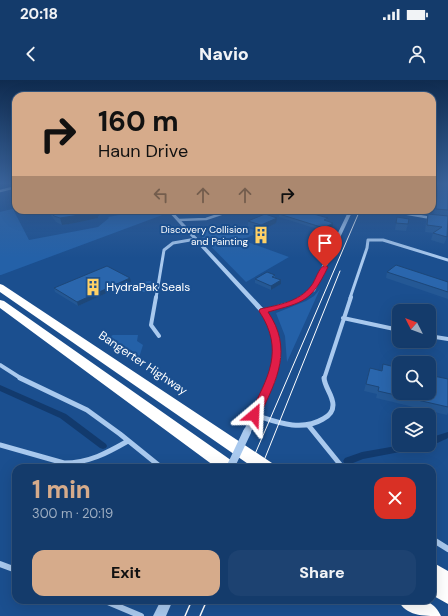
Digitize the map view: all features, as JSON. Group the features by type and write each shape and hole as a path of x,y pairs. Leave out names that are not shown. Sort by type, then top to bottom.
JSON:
{"highway":[{"name":"Bangerter Highway","path":"0,287 260,464"},
{"path":"0,303 223,464"},
{"path":"436,574 448,582"},
{"path":"436,586 448,594"},
{"path":"414,604 430,616"}],"street":[{"path":"172,214 263,311 271,324 276,337 277,357 271,381 231,464"},
{"path":"179,220 206,219 221,214"},
{"path":"263,311 296,301 313,290 349,214"},
{"path":"404,214 437,219"},
{"path":"159,336 151,325 164,250 173,243 196,239"},
{"path":"254,415 292,425 309,426 326,418 332,409 333,401 324,382 324,377 367,248 368,240 383,240 448,260"},
{"path":"343,318 392,328"},
{"path":"436,337 448,339"},
{"path":"0,365 24,382 83,408 157,464"},
{"path":"309,426 340,464"},
{"path":"0,446 64,463 81,463 105,456 128,441"},
{"path":"436,542 448,549"},
{"path":"0,564 12,568"},
{"path":"112,604 141,616"},
{"path":"159,616 165,604"}],"shaded area":[{"path":"12,209 12,214 16,214 29,240 98,227 109,218 108,217 125,214 165,214 0,275 0,212"},
{"path":"244,227 255,230 253,232 257,233 242,240 289,257 246,282 195,230"},
{"path":"151,281 149,292 129,292 131,289 126,289 140,287 142,282"},
{"path":"320,289 287,362 285,336 276,313 306,301 314,296"},
{"path":"113,335 138,335 137,341 143,345 137,364 102,341"}],"building":[{"path":"448,208 448,210 436,209"},
{"path":"53,214 85,214 60,218"},
{"path":"265,214 277,218 261,225 248,221"},
{"path":"279,214 314,214 328,218 324,220 333,223 324,228"},
{"path":"428,214 448,216 447,237 433,233 442,227 427,225"},
{"path":"397,217 409,219 408,224 396,223"},
{"path":"260,229 269,232 262,236 253,233"},
{"path":"396,265 448,282 448,292 387,272"},
{"name":"HydraPak Seals","path":"107,266 130,278 77,302 54,288"},
{"path":"267,272 275,275 272,277 281,280 271,286 255,279"},
{"path":"383,364 392,366 392,394 378,391 379,387 366,384 370,368 382,371"},
{"path":"436,376 448,379 448,407 417,400 436,400"}],"waterway":[{"path":"0,388 63,416 103,446"},
{"path":"436,439 448,435"},
{"path":"348,461 362,456 392,450"}],"tram line":[{"path":"251,464 358,214"},
{"path":"263,464 340,271"},
{"path":"185,616 190,604"},
{"path":"200,616 205,604"}],"place":[{"name":"Discovery Collision and Painting","path":"261,235"},
{"name":"HydraPak Seals","path":"93,287"}],"route":[{"path":"254,415 271,381 277,357 276,337 271,324 263,311 292,303 306,296 315,287 325,267"}]}
